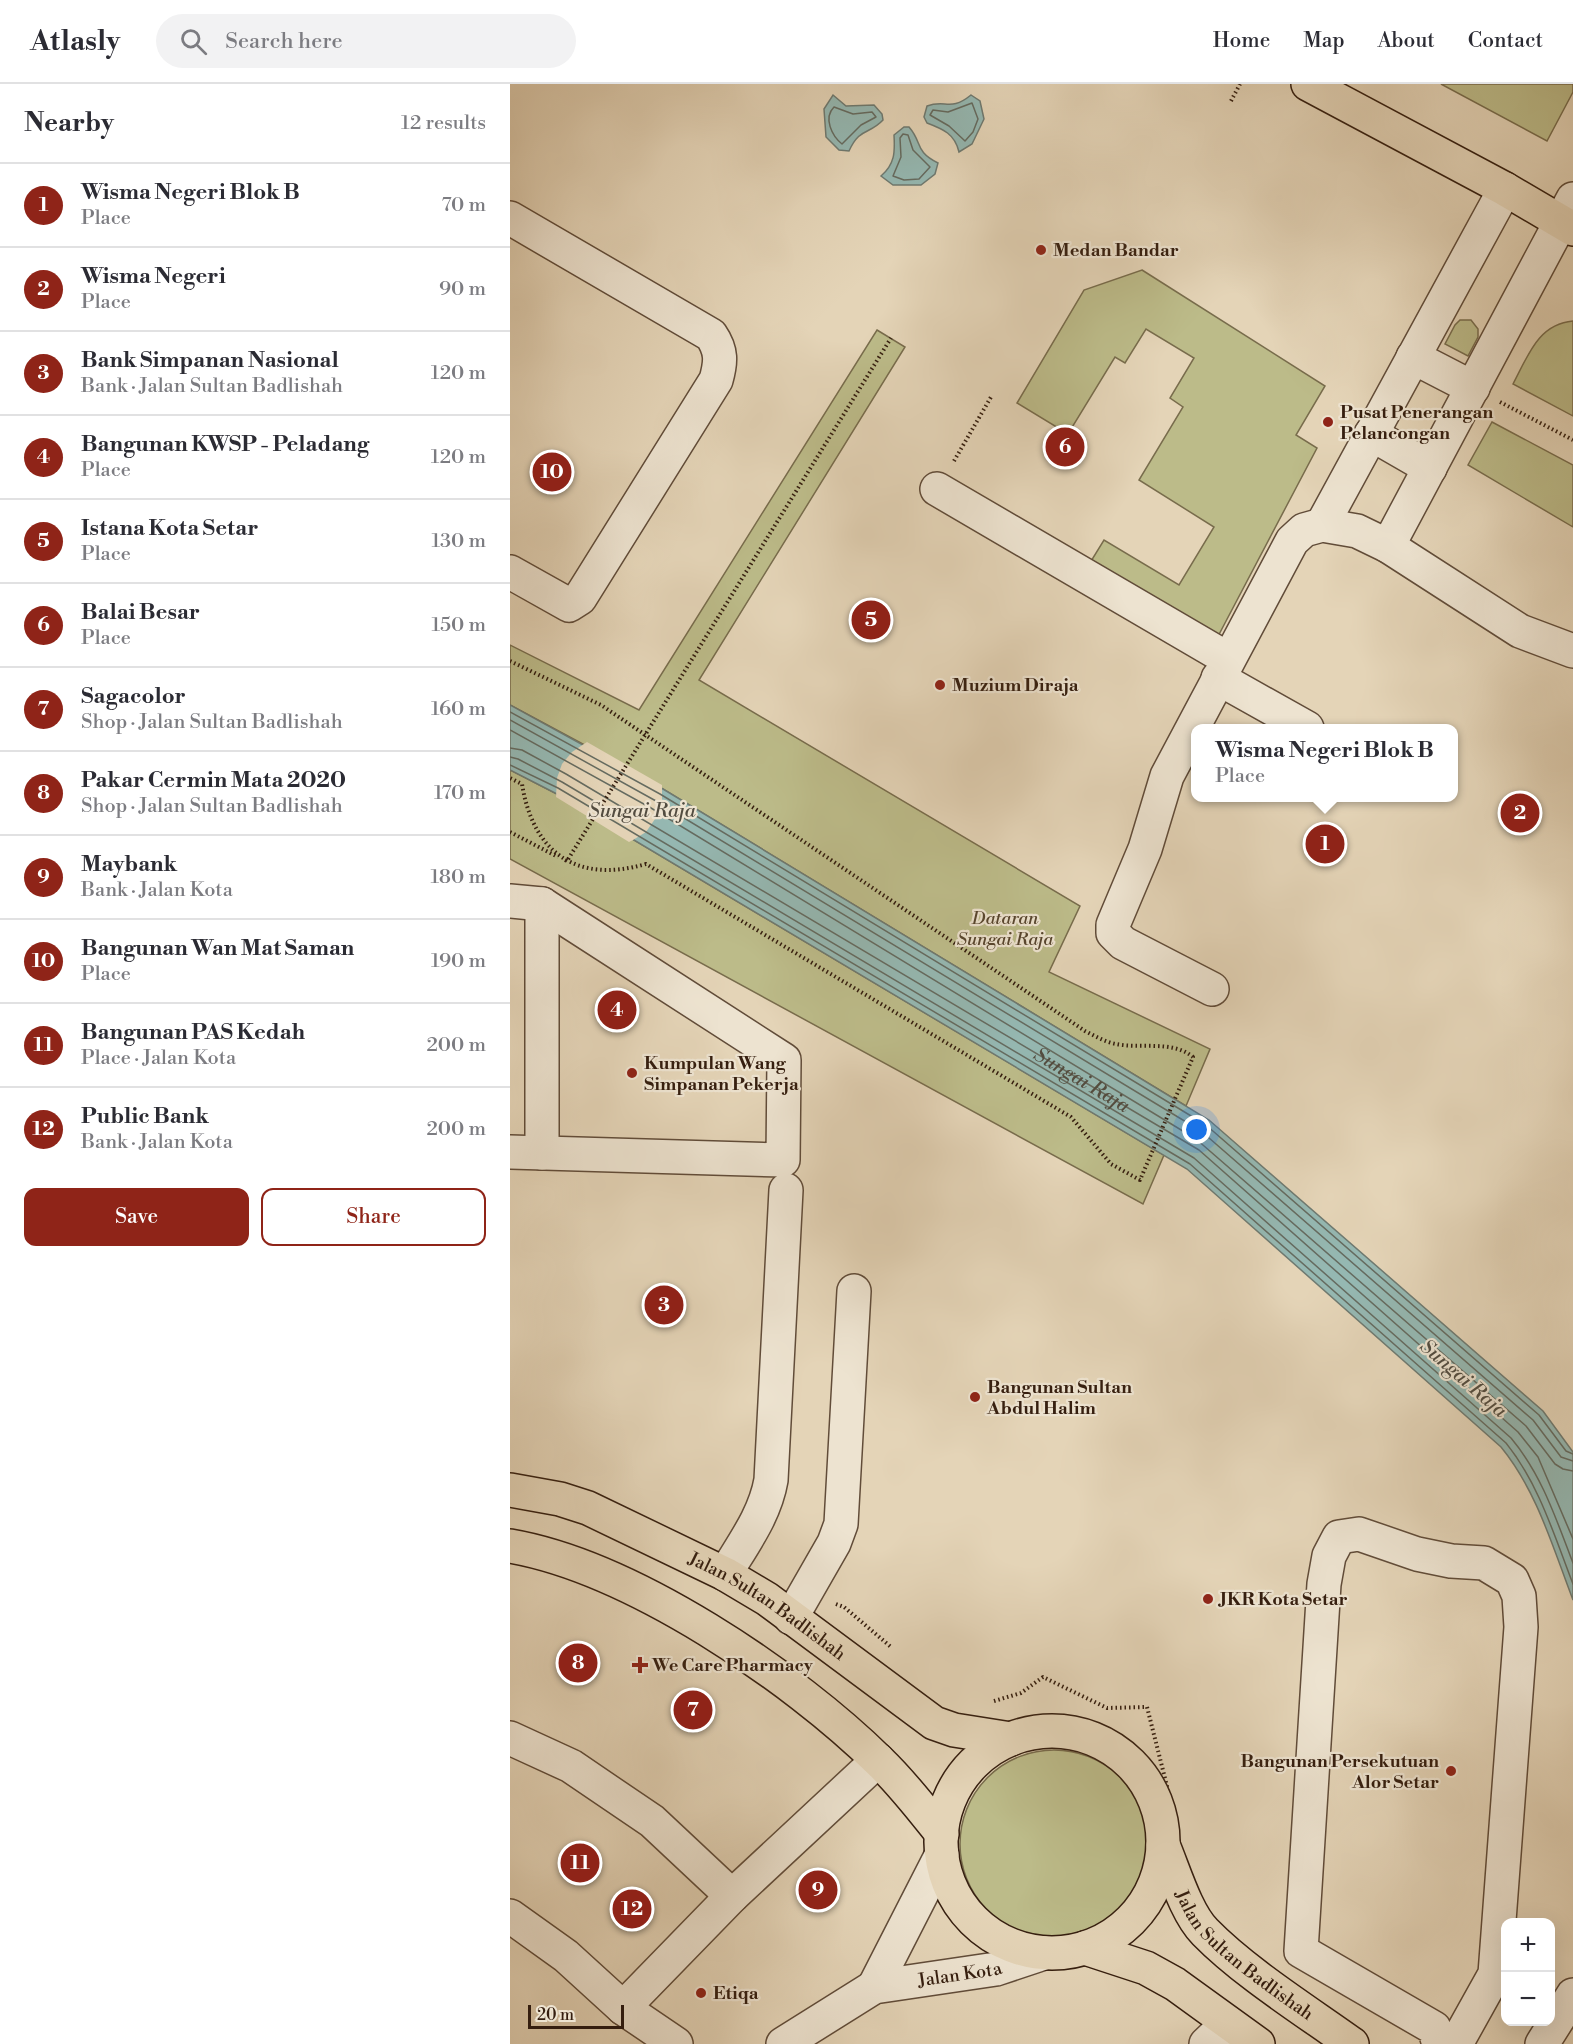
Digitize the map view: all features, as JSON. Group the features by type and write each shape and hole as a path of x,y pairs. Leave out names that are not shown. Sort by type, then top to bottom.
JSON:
{"main road":[{"path":"1308,84 1505,189 1571,221"},
{"name":"Jalan Sultan Badlishah","path":"510,1490 560,1499 588,1508 725,1574 767,1599 934,1723 954,1730 1011,1738"},
{"path":"510,1546 574,1563 648,1596 732,1647 806,1697 878,1760 942,1844"},
{"path":"1064,1731 1104,1743 1136,1768 1157,1805 1171,1835 1153,1890 1125,1927 1106,1940 1084,1948 1044,1953 1007,1944 975,1922 953,1891 942,1844 947,1804 959,1783 981,1756 1011,1738 1022,1734 1064,1731"},
{"name":"Jalan Sultan Badlishah","path":"1171,1835 1183,1894 1204,1931 1258,1975 1352,2044"},
{"path":"1084,1948 1146,1968 1175,1984 1217,2033 1258,2044"}],"street":[{"path":"1322,525 1505,189"},
{"path":"510,218 711,335 720,348 720,365 716,380 580,598 569,605 560,602 510,572"},
{"path":"1388,546 1473,388 1571,221"},
{"path":"1413,357 1473,388"},
{"path":"1371,434 1430,468"},
{"path":"937,489 1223,668 1300,724"},
{"path":"1194,724 1292,541 1304,530 1322,525 1357,531 1388,546 1520,631 1573,651"},
{"path":"1191,730 1167,776 1145,849 1113,925 1113,933 1123,943 1212,989"},
{"path":"510,902 542,904 784,1060 783,1160 510,1152"},
{"path":"542,904 542,1153"},
{"path":"725,1574 757,1522 771,1480 786,1190"},
{"path":"791,1618 830,1552 841,1524 854,1291"},
{"path":"1439,2044 1434,2028 1301,1951 1324,1584 1329,1556 1339,1536 1359,1534 1440,1559 1484,1563 1512,1581 1519,1596 1521,1627 1495,1974 1456,2044"},
{"path":"510,1738 571,1766 652,1821 732,1896"},
{"path":"623,2008 732,1896 878,1760"},
{"path":"874,1987 942,1844"},
{"path":"510,1916 566,1956 623,2008 676,2044"},
{"name":"Jalan Kota","path":"783,2044 874,1987 996,1969 1044,1953"},
{"path":"1542,2044 1573,1995"}],"path":[{"path":"1231,101 1240,84"},
{"path":"567,861 891,338"},
{"path":"1473,388 1573,440"},
{"path":"937,489 991,397"},
{"path":"510,661 601,705 1086,1031 1117,1044 1167,1047 1193,1057 1140,1180 1111,1164 1071,1117 646,864 624,871 599,871 567,861 510,832"},
{"path":"510,778 522,784 526,809 536,833 546,845 567,861"},
{"path":"1043,1677 1107,1708 1147,1707 1171,1835"}],"green space":[{"path":"1441,84 1573,84 1573,92 1547,141"},
{"path":"1142,270 1325,386 1296,435 1317,448 1215,642 1088,566 1104,540 1179,585 1214,527 1139,480 1183,407 1170,398 1194,358 1146,329 1125,363 1115,357 1068,434 1017,403 1084,290"},
{"path":"1460,320 1471,320 1478,329 1478,337 1468,356 1445,344"},
{"path":"1573,321 1573,416 1513,384 1529,353 1543,335 1561,323"},
{"name":"Dataran Sungai Raja","path":"877,330 905,347 699,680 1080,906 1049,972 1210,1049 1186,1106 663,789 634,840 1164,1155 1143,1204 510,859 510,770 555,793 583,744 510,705 510,645 639,710"},
{"path":"1492,422 1573,465 1573,527 1468,465"},
{"path":"1045,1750 1063,1750 1090,1757 1121,1777 1141,1808 1148,1844 1141,1880 1121,1911 1090,1931 1063,1938 1045,1938 1010,1927 994,1917 981,1904 964,1871 960,1853 960,1835 971,1800 981,1784 994,1771 1027,1754"}],"water":[{"path":"833,95 846,106 874,105 882,114 883,120 857,138 849,151 839,150 826,137 824,109"},
{"path":"971,95 980,101 984,119 972,144 959,152 951,136 927,123 924,117 927,106 958,103"},
{"path":"904,127 909,127 925,155 938,163 935,174 921,185 893,185 881,176 889,167 893,157 894,135"},
{"name":"Sungai Raja","path":"510,705 663,789 1209,1120 1543,1411 1573,1452 1573,1600 1534,1501 1514,1464 1501,1447 1187,1169 555,793 510,770"}],"pier":[{"path":"587,742 662,785 662,805 655,819 646,832 629,842 556,797 557,778 562,764 572,752"}],"place":[{"name":"Medan Bandar","path":"1041,250"},
{"name":"Pusat Penerangan Pelancongan","path":"1328,422"},
{"name":"Balai Besar","path":"1065,447"},
{"name":"Bangunan Wan Mat Saman","path":"552,472"},
{"name":"Istana Kota Setar","path":"871,620"},
{"name":"Muzium Diraja","path":"940,685"},
{"name":"Wisma Negeri","path":"1520,813"},
{"name":"Wisma Negeri Blok B","path":"1325,844"},
{"name":"Bangunan KWSP - Peladang","path":"617,1010"},
{"name":"Kumpulan Wang Simpanan Pekerja","path":"632,1073"},
{"name":"Bank Simpanan Nasional","path":"664,1305"},
{"name":"Bangunan Sultan Abdul Halim","path":"975,1397"},
{"name":"JKR Kota Setar","path":"1208,1599"},
{"name":"Pakar Cermin Mata 2020","path":"578,1663"},
{"name":"We Care Pharmacy","path":"640,1665"},
{"name":"Sagacolor","path":"693,1710"},
{"name":"Bangunan Persekutuan Alor Setar","path":"1451,1771"},
{"name":"Bangunan PAS Kedah","path":"580,1863"},
{"name":"Maybank","path":"818,1890"},
{"name":"Public Bank","path":"632,1909"},
{"name":"Etiqa","path":"701,1993"}]}
